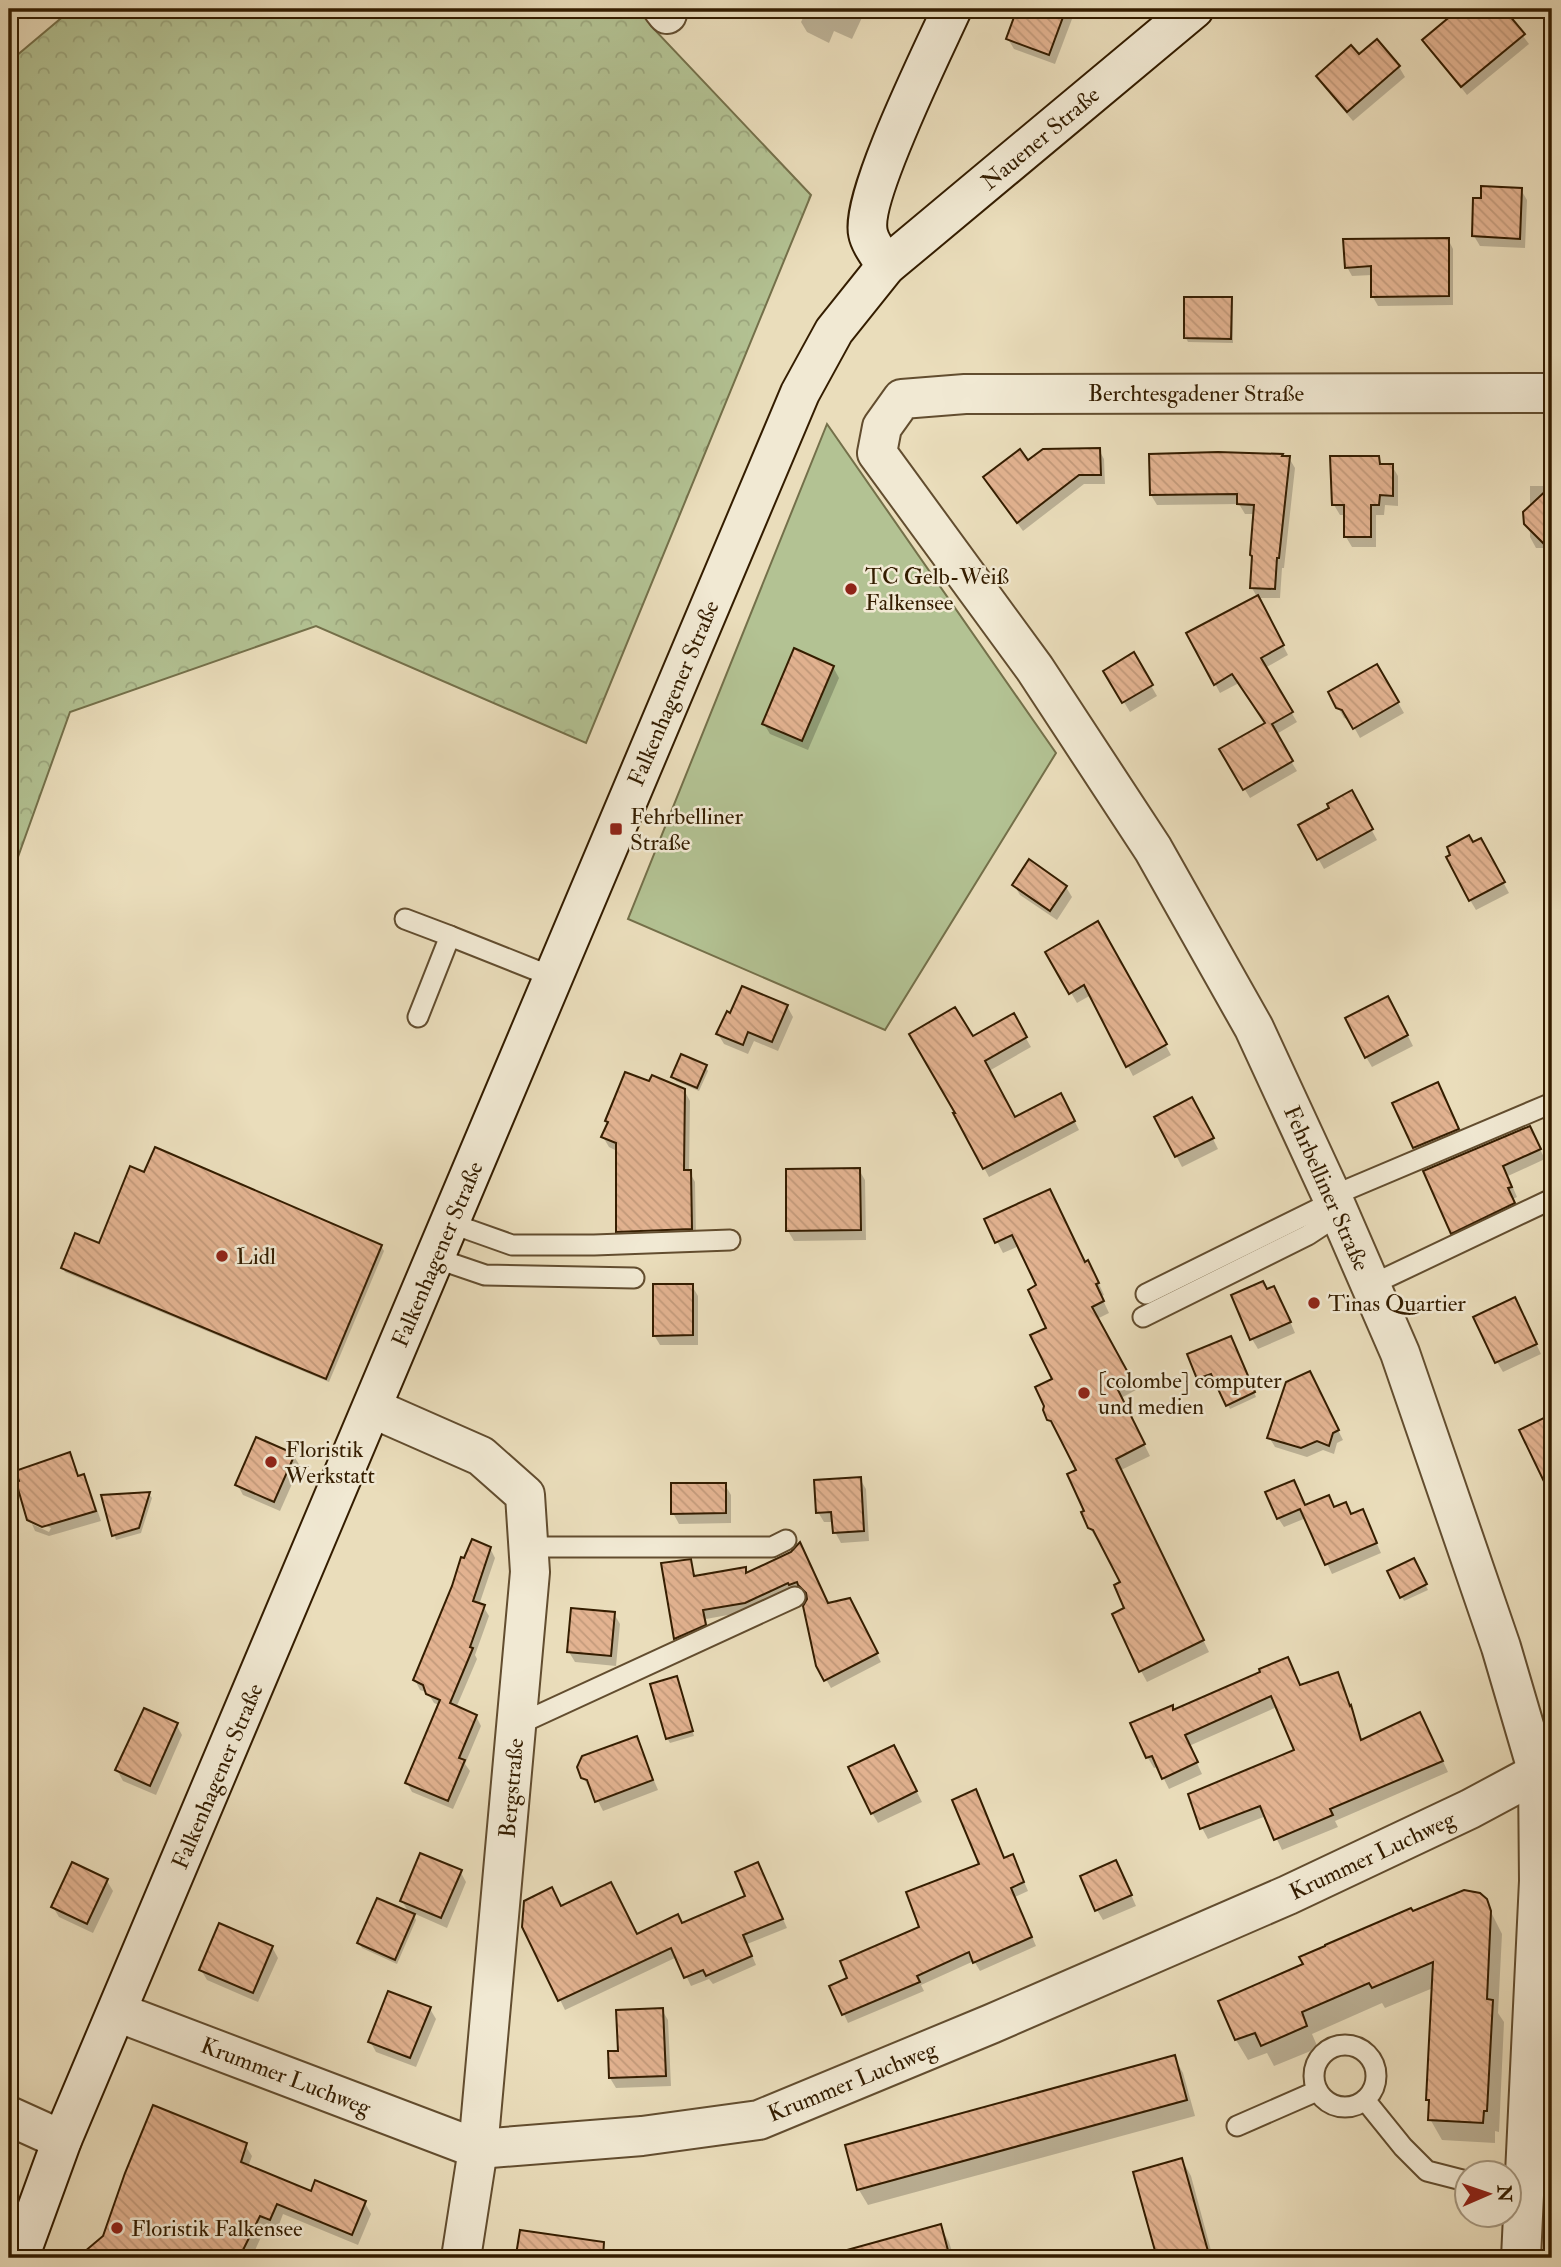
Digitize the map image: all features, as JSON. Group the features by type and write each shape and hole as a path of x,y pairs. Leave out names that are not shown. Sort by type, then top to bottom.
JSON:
{"street":[{"path":"886,266 868,233 870,200 952,9"},
{"name":"Nauener Straße","path":"886,266 1194,9"},
{"name":"Falkenhagener Straße","path":"19,2258 62,2140 800,393 834,331 886,266"},
{"name":"Berchtesgadener Straße","path":"877,453 882,427 902,399 965,394 1552,393"},
{"name":"Fehrbelliner Straße","path":"877,453 1035,669 1153,849 1254,1028 1335,1203 1400,1353 1545,1769 1539,1881 1542,2058 1522,2159"},
{"name":"Bergstraße","path":"372,1408 481,1456 525,1495 530,1572 478,2149 461,2258"},
{"name":"Krummer Luchweg","path":"117,2012 478,2149 642,2136 759,2120 992,2024 1288,1895 1470,1809 1545,1769"},
{"path":"9,2116 62,2140"},
{"name":"Fehrbelliner Straße","path":"1519,2228 1521,2258"}],"lane":[{"path":"405,919 553,977"},
{"path":"418,1017 450,936"},
{"path":"1146,1294 1552,1103"},
{"path":"1371,1285 1552,1199"},
{"path":"1143,1317 1308,1235 1335,1203"},
{"path":"450,1223 512,1245 730,1240"},
{"path":"435,1258 495,1276 634,1278"},
{"path":"529,1547 772,1547 786,1540"},
{"path":"517,1725 795,1597"},
{"path":"1341,2044 1361,2048 1374,2063 1376,2083 1365,2100 1348,2107 1330,2104 1317,2091 1313,2070 1322,2053 1341,2044"},
{"path":"1237,2126 1317,2091"},
{"path":"1365,2100 1403,2147 1427,2171 1452,2177"}],"green space":[{"path":"72,9 640,9 651,26 811,195 586,743 316,626 70,712 9,882 9,62"},
{"name":"TC Gelb-Weiß Falkensee","path":"827,424 1056,753 885,1030 628,919"}],"building":[{"path":"1017,9 1066,9 1049,55 1006,39"},
{"path":"1459,9 1504,9 1525,34 1461,87 1422,40"},
{"path":"1377,39 1400,66 1347,112 1316,76 1351,45 1359,54"},
{"path":"1481,186 1522,188 1520,239 1472,236 1473,198 1481,198"},
{"path":"1449,238 1449,296 1371,297 1371,266 1345,268 1343,239"},
{"path":"1184,297 1232,297 1231,339 1184,338"},
{"path":"1100,448 1101,475 1079,475 1017,523 983,477 1020,449 1028,460 1043,449"},
{"path":"1218,452 1290,456 1275,589 1250,588 1254,505 1237,504 1237,494 1150,495 1149,454"},
{"path":"1330,456 1379,456 1380,464 1393,464 1393,496 1380,495 1379,505 1371,505 1371,537 1344,537 1344,505 1332,505"},
{"path":"1552,485 1552,552 1524,524 1523,512"},
{"path":"1258,595 1284,645 1261,658 1293,712 1272,724 1293,761 1243,790 1219,749 1265,723 1232,674 1214,685 1186,633"},
{"path":"794,648 834,666 802,741 762,724"},
{"path":"1134,652 1153,685 1122,703 1103,671"},
{"path":"1377,664 1399,702 1353,729 1342,710 1336,708 1328,692"},
{"path":"1352,790 1373,829 1317,860 1298,825 1329,808 1327,804"},
{"path":"1469,835 1473,842 1481,838 1505,882 1469,901 1446,857 1450,855 1447,847"},
{"path":"1029,859 1067,886 1050,911 1012,885"},
{"path":"1098,921 1167,1044 1126,1067 1084,985 1069,994 1045,952"},
{"path":"742,986 788,1005 772,1042 748,1032 743,1045 716,1034 727,1011 730,1013"},
{"path":"1388,996 1408,1035 1365,1058 1345,1018"},
{"path":"955,1007 973,1036 1014,1013 1027,1037 985,1061 1015,1117 1061,1093 1075,1121 983,1169 955,1113 909,1034"},
{"path":"681,1054 707,1065 697,1088 671,1077"},
{"path":"625,1072 649,1081 652,1075 685,1089 684,1170 691,1170 692,1229 616,1232 616,1143 601,1137"},
{"path":"1438,1082 1459,1129 1413,1148 1392,1103"},
{"path":"1192,1097 1214,1138 1175,1157 1154,1117"},
{"path":"1530,1126 1541,1149 1503,1166 1515,1203 1451,1234 1423,1171"},
{"name":"Lidl","path":"155,1147 382,1245 326,1379 61,1268 75,1233 99,1243 130,1166 144,1172"},
{"path":"860,1168 861,1230 786,1231 786,1169"},
{"path":"1050,1189 1085,1262 1088,1260 1099,1283 1096,1284 1104,1301 1092,1307 1131,1378 1116,1386 1145,1444 1116,1459 1204,1640 1139,1672 1112,1614 1124,1608 1114,1585 1120,1582 1081,1512 1084,1511 1067,1474 1076,1470 1051,1421 1047,1420 1035,1387 1052,1379 1030,1335 1046,1328 1028,1290 1036,1285 1012,1235 995,1243 984,1219"},
{"path":"1263,1281 1267,1289 1274,1286 1291,1322 1250,1340 1231,1295"},
{"path":"653,1284 693,1284 693,1335 653,1336"},
{"path":"1515,1297 1537,1344 1495,1363 1473,1317"},
{"path":"1231,1336 1255,1392 1226,1406 1211,1374 1197,1379 1187,1354"},
{"path":"1310,1371 1339,1430 1333,1433 1329,1446 1317,1441 1301,1448 1267,1438 1286,1382"},
{"path":"1552,1414 1552,1498 1519,1430"},
{"path":"256,1437 295,1454 274,1502 235,1485"},
{"path":"70,1452 78,1476 84,1474 96,1511 42,1527 27,1520 15,1471"},
{"path":"861,1477 864,1531 833,1533 831,1512 816,1513 814,1480"},
{"path":"1294,1480 1305,1505 1329,1495 1334,1507 1346,1502 1351,1514 1363,1509 1377,1543 1325,1565 1300,1509 1277,1519 1265,1492"},
{"path":"671,1483 726,1483 726,1513 671,1514"},
{"path":"150,1492 139,1528 112,1536 101,1495"},
{"path":"472,1539 491,1547 473,1601 485,1605 470,1647 473,1648 450,1703 477,1715 459,1758 465,1760 448,1801 405,1783 440,1700 426,1694 423,1685 413,1680 452,1586 461,1557 464,1558"},
{"path":"800,1542 828,1603 850,1598 878,1653 824,1681 816,1666 803,1606 807,1599 806,1593 797,1582 788,1583 745,1603 703,1610 706,1625 674,1639 661,1563 691,1559 694,1576 746,1567 746,1573 791,1552"},
{"path":"1414,1558 1427,1584 1400,1598 1387,1571"},
{"path":"571,1608 615,1612 611,1656 567,1652"},
{"path":"1288,1657 1300,1685 1338,1672 1361,1740 1420,1712 1443,1761 1330,1809 1333,1815 1274,1840 1260,1806 1200,1829 1188,1794 1294,1750 1271,1696 1185,1735 1198,1762 1162,1779 1152,1756 1146,1758 1130,1723 1173,1705 1173,1710"},
{"path":"677,1676 693,1731 666,1739 650,1684"},
{"path":"144,1708 178,1723 150,1786 115,1770"},
{"path":"637,1736 653,1780 595,1802 587,1780 581,1778 577,1767 582,1756"},
{"path":"894,1745 917,1791 871,1814 848,1767"},
{"path":"976,1789 1004,1858 1013,1854 1024,1882 1011,1888 1032,1937 973,1963 969,1952 917,1976 920,1982 842,2015 829,1986 847,1978 840,1961 919,1927 906,1892 979,1864 952,1800"},
{"path":"420,1853 462,1870 441,1918 400,1901"},
{"path":"1116,1860 1132,1895 1095,1911 1080,1876"},
{"path":"72,1862 108,1879 87,1924 51,1907"},
{"path":"758,1862 783,1919 743,1935 752,1956 706,1976 703,1970 684,1978 671,1948 558,2001 522,1927 524,1901 552,1887 561,1906 611,1882 637,1934 678,1914 682,1923 745,1896 735,1872"},
{"path":"1464,1890 1480,1893 1487,1899 1491,1911 1487,1999 1493,2000 1487,2111 1484,2111 1483,2123 1428,2120 1429,2100 1426,2100 1433,1962 1372,1988 1369,1983 1302,2012 1307,2026 1261,2046 1255,2033 1235,2040 1218,2001 1303,1964 1299,1957 1325,1945 1411,1908 1413,1911"},
{"path":"377,1898 415,1914 395,1960 357,1943"},
{"path":"219,1923 273,1946 253,1993 199,1970"},
{"path":"388,1991 431,2007 410,2058 368,2042"},
{"path":"663,2008 666,2076 609,2078 608,2051 618,2051 616,2010"},
{"path":"1175,2055 1187,2100 857,2190 845,2145"},
{"path":"153,2105 247,2143 241,2162 311,2191 315,2180 366,2201 352,2235 277,2204 270,2220 260,2216 239,2258 77,2258 103,2236"},
{"path":"1182,2158 1210,2258 1157,2258 1133,2172"},
{"path":"941,2224 950,2258 848,2258 847,2250"},
{"path":"520,2230 604,2242 603,2258 541,2258 516,2255"}],"place":[{"name":"TC Gelb-Weiß Falkensee","path":"851,589"},
{"name":"Fehrbelliner Straße","path":"616,829"},
{"name":"Lidl","path":"222,1256"},
{"name":"Tinas Quartier","path":"1314,1303"},
{"name":"[colombe] computer und medien","path":"1084,1393"},
{"name":"Floristik Werkstatt","path":"271,1462"},
{"name":"Floristik Falkensee","path":"117,2228"}]}
